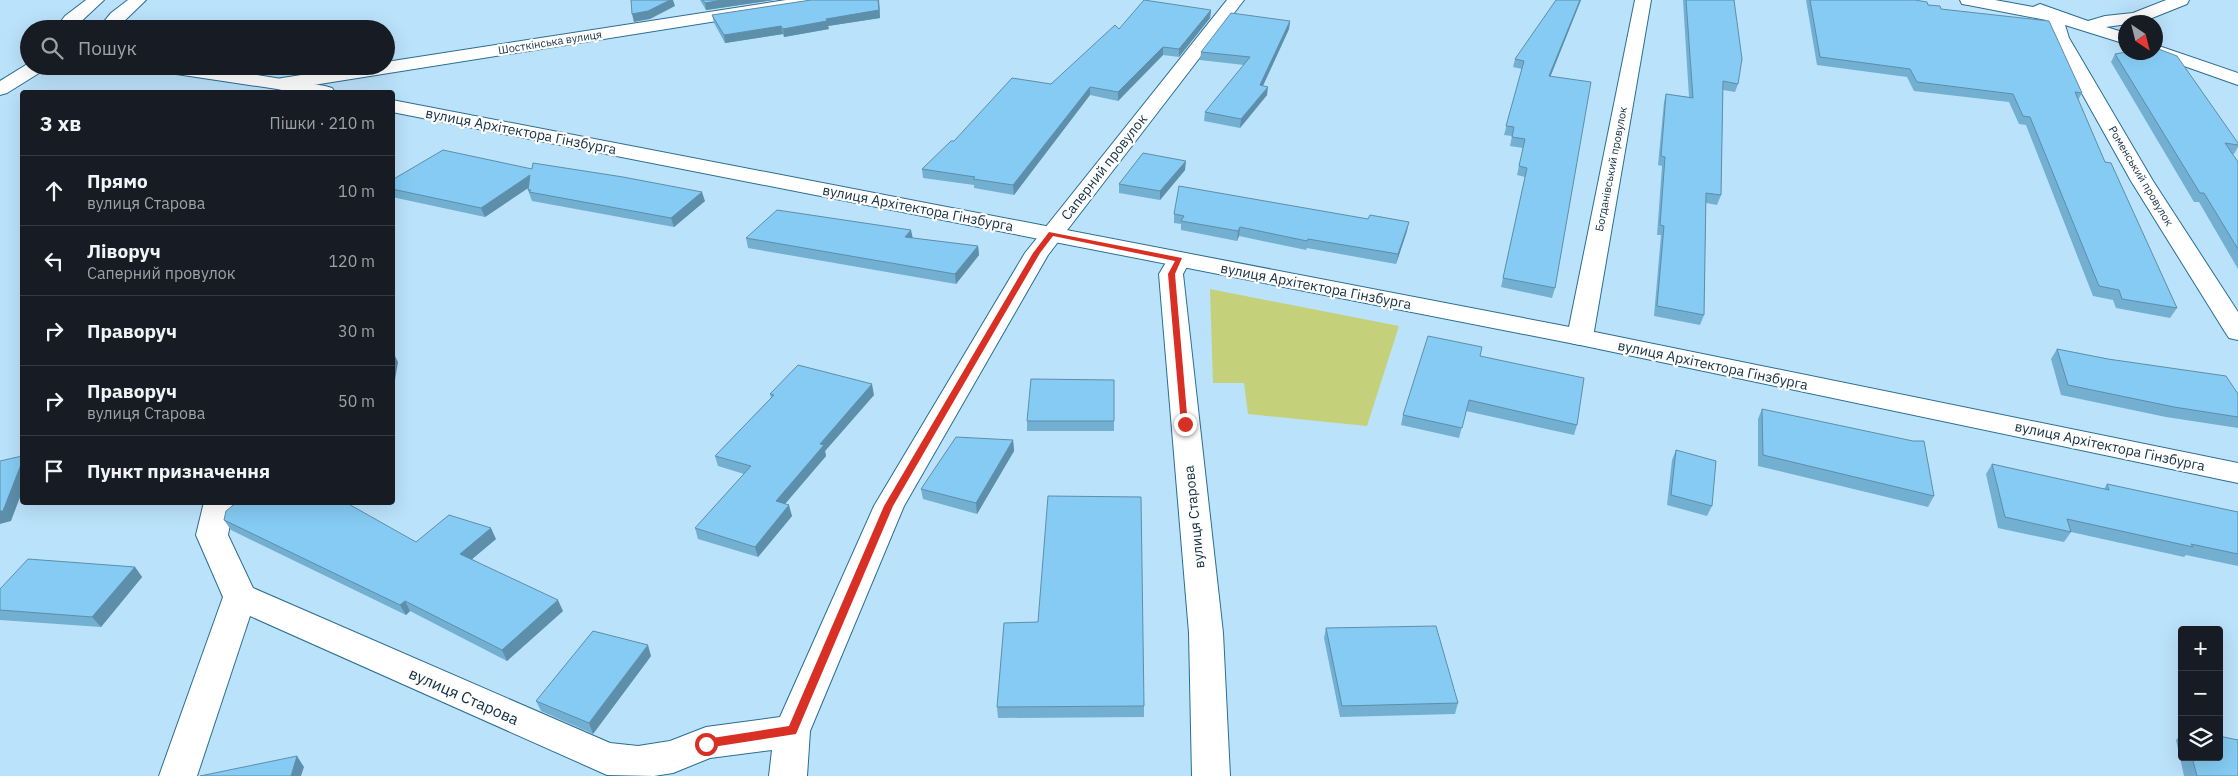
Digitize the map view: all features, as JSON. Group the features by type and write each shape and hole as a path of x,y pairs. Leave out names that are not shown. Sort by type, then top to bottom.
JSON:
{"street":[{"path":"71,20 96,0"},
{"path":"114,20 138,0"},
{"name":"Шосткінська вулиця","path":"395,66 818,0"},
{"name":"Саперний провулок","path":"788,776 792,730 889,506 1037,253 1236,0"},
{"name":"Богданівський провулок","path":"1580,337 1643,0"},
{"path":"1968,0 2053,16 2118,36"},
{"path":"2024,0 2053,16"},
{"path":"2090,27 2105,21 2136,18 2181,0"},
{"name":"Роменський провулок","path":"2053,16 2060,38 2142,181 2238,332"},
{"path":"2163,52 2238,79"},
{"path":"0,89 23,75"},
{"path":"222,75 314,90"},
{"name":"Шосткінська вулиця","path":"282,84 339,75"},
{"name":"вулиця Архітектора Гінзбурга","path":"395,107 1580,337 2238,472"},
{"name":"вулиця Старова","path":"1179,260 1171,274 1206,633 1211,776"},
{"path":"178,776 240,597 212,535 218,505"},
{"name":"вулиця Старова","path":"240,597 607,759 638,762 673,757 706,744 792,730"}],"green space":[{"path":"1210,289 1399,326 1367,426 1248,414 1244,383 1213,383"}],"building":[{"path":"631,0 670,0 648,11 632,14"},
{"path":"703,0 722,0 705,3"},
{"path":"811,0 878,0 879,10 783,29 781,26 724,35 712,15"},
{"path":"1144,0 1211,10 1179,49 1163,47 1118,92 1090,87 1013,185 922,169 951,141 954,141 1012,78 1051,84 1115,25 1119,29"},
{"path":"1556,0 1580,0 1549,76 1591,82 1555,288 1503,278 1527,168 1519,166 1525,139 1512,137 1514,127 1506,126 1524,61 1515,59"},
{"path":"1686,0 1734,0 1742,59 1738,84 1723,81 1721,195 1706,193 1704,315 1657,306 1664,226 1660,225 1665,157 1661,156 1666,94 1693,98"},
{"path":"1810,0 1915,0 1927,2 1928,5 1940,6 1941,9 2049,21 2082,93 2075,92 2105,162 2111,163 2177,308 2122,299 2119,290 2099,286 2030,117 2023,116 2013,94 1917,82 1910,69 1820,57"},
{"path":"1231,13 1290,21 1260,85 1268,87 1241,119 1205,112 1250,57 1201,52"},
{"path":"2163,51 2177,56 2238,143 2238,145 2225,143 2238,162 2238,249 2204,193 2200,193 2119,60 2163,60"},
{"path":"443,150 532,169 533,163 702,192 671,218 529,192 531,190 528,190 530,175 481,208 395,190 395,178"},
{"path":"1143,153 1186,161 1160,191 1119,184"},
{"path":"1179,186 1368,219 1370,215 1409,222 1398,254 1308,239 1307,241 1240,227 1238,231 1181,221 1184,216 1174,214"},
{"path":"777,210 911,230 905,237 978,246 955,274 746,238"},
{"path":"1428,336 1482,347 1480,356 1584,378 1577,425 1469,400 1462,428 1403,415"},
{"path":"2057,349 2108,359 2226,376 2238,394 2238,417 2174,407 2068,385"},
{"path":"798,365 872,384 820,444 824,445 776,501 789,505 755,547 695,528 751,466 715,456 774,395 770,394"},
{"path":"1031,379 1114,380 1114,421 1027,421"},
{"path":"1762,409 1913,441 1924,441 1934,496 1763,455"},
{"path":"956,437 1013,440 976,503 921,489"},
{"path":"1676,450 1716,461 1712,506 1671,495"},
{"path":"20,456 20,467 3,511 0,511 0,461"},
{"path":"1992,464 2109,490 2107,484 2238,512 2238,554 2191,544 2193,547 2067,519 2071,532 2005,517"},
{"path":"1048,496 1141,497 1144,706 997,707 1004,623 1038,622"},
{"path":"233,505 350,505 416,542 449,515 491,528 460,554 558,600 502,650 405,601 400,605 224,520 226,511"},
{"path":"28,559 135,567 92,617 0,610 0,589"},
{"path":"1436,626 1458,703 1342,706 1326,628"},
{"path":"593,631 648,645 589,723 536,701"},
{"path":"2223,737 2238,740 2238,776 2197,776 2193,761 2223,761"},
{"path":"297,756 291,776 200,776"}],"route":[{"path":"706,744 792,730 889,506 1037,253 1051,234 1179,260 1171,274 1185,424"}]}
